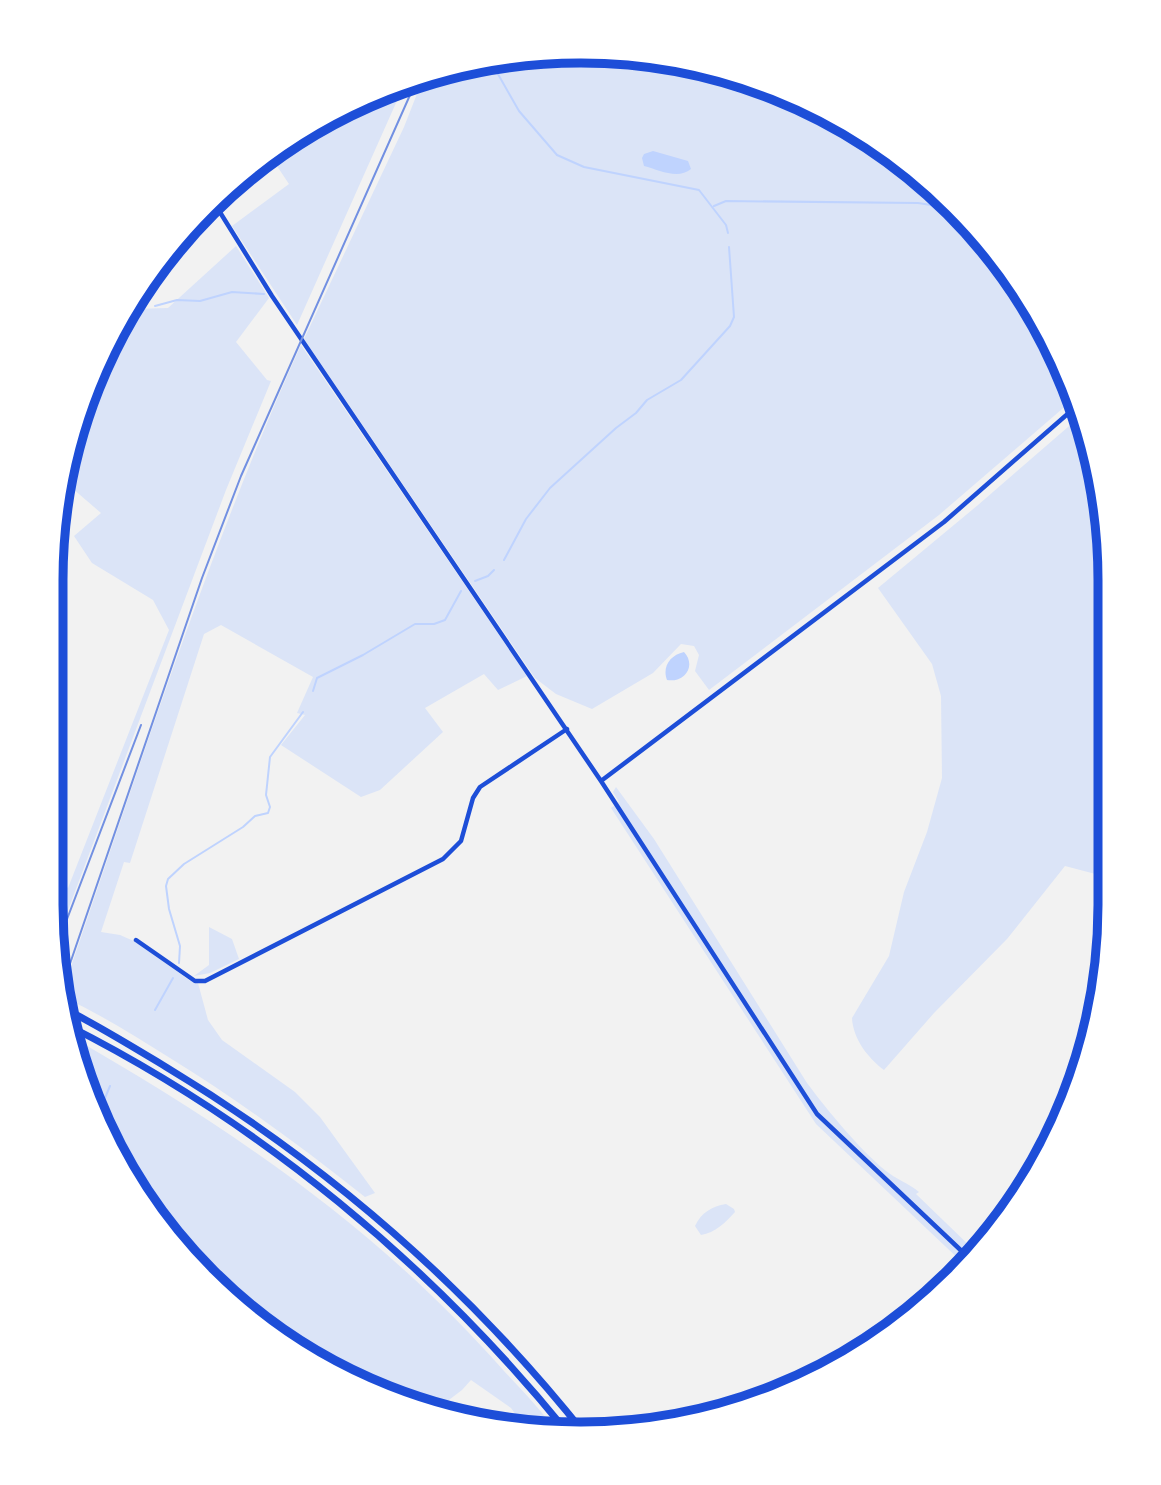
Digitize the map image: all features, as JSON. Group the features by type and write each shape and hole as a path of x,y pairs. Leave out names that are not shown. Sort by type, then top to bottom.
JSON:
{"highway":[{"path":"75,1014 225,1103 352,1196 468,1302 527,1365 575,1422"},
{"path":"80,1032 206,1105 288,1162 346,1207 394,1248 466,1317 558,1421"}],"street":[{"path":"219,211 272,296 567,729 817,1114 963,1253"},
{"path":"601,781 944,522 1070,412"},
{"path":"135,940 195,981 205,981 443,859 461,841 473,798 480,787 567,729"}],"shaded area":[{"path":"547,64 648,67 714,81 779,102 839,132 896,170 922,191 970,239 1011,293 1029,322 1067,404 939,515 709,690 695,671 699,655 694,646 681,644 653,673 592,709 556,694 535,678 304,339 404,127 419,89 480,73"},
{"path":"399,96 297,325 232,226 289,184 275,163 322,132"},
{"path":"236,246 269,298 236,342 267,380 271,381 226,490 64,922 63,884 68,888 169,630 153,600 92,563 74,536 101,513 72,488 90,414 102,382 132,322 140,309 168,308"},
{"path":"301,345 527,676 498,690 484,674 425,708 443,732 380,790 361,797 281,745 305,715 297,713 313,677 221,625 204,634 130,863 124,862 101,932 120,935 136,942 189,980 198,983 208,1020 222,1040 295,1092 320,1117 375,1193 365,1197 220,1090 117,1026 72,1002 68,976 203,585"},
{"path":"1073,422 1088,480 1097,547 1098,875 1065,866 1007,939 934,1013 884,1070 862,1047 852,1018 889,956 904,892 927,832 942,778 941,696 932,664 878,588"},
{"path":"616,787 654,839 807,1083 865,1152 886,1171 919,1192 916,1194 970,1246 958,1258 816,1124 611,808 619,802 613,792"},
{"path":"209,927 232,939 239,959 210,973 194,976 209,965"},
{"path":"82,1043 245,1145 354,1227 456,1320 548,1421 519,1419 511,1408 471,1380 444,1403 382,1383 293,1335 239,1294 191,1246 150,1192 102,1103"},
{"path":"726,1204 735,1212 716,1229 701,1235 695,1226 700,1217 716,1206"}],"water":[{"path":"653,151 688,161 691,169 674,174 644,166 644,154"},
{"path":"684,652 689,663 687,672 679,679 667,680 668,662"}],"waterway":[{"path":"496,70 519,111 557,155 584,167 699,190 726,225 728,233"},
{"path":"714,206 726,201 918,203 931,205 944,213"},
{"path":"504,560 526,519 550,488 636,413 647,400 681,380 730,326 734,317 729,247"},
{"path":"155,306 177,300 200,301 232,292 264,294"},
{"path":"475,581 488,576 494,570"},
{"path":"313,691 317,678 415,624 434,624 445,620 461,591"},
{"path":"179,963 180,946 169,909 166,886 168,879 184,864 243,827 255,816 268,813 270,807 266,795 270,757 303,712"},
{"path":"155,1010 173,978"},
{"path":"102,1104 110,1086"}],"railway":[{"path":"67,972 202,578 241,476 412,91"},
{"path":"64,928 141,725"}]}
